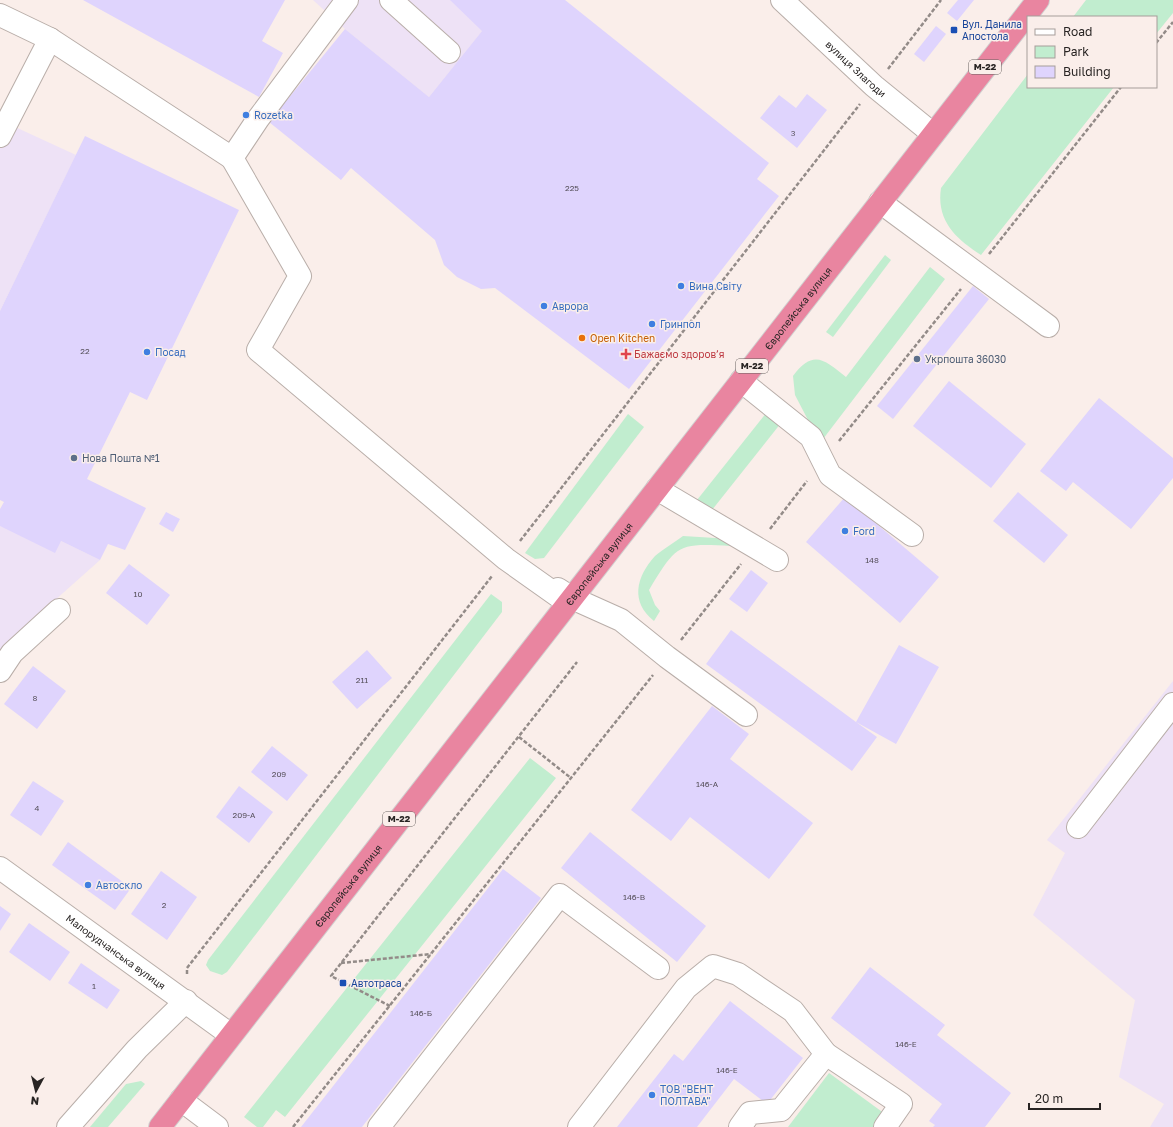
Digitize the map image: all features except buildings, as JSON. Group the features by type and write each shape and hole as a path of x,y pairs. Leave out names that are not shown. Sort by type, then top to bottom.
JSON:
{"highway":[{"name":"Європейська вулиця","path":"160,1127 1038,0"}],"street":[{"path":"232,158 258,119 347,0"},
{"path":"391,0 449,52"},
{"name":"вулиця Злагоди","path":"782,0 874,86 933,134"},
{"path":"0,15 50,40 232,158 300,276 258,350 459,519 508,556 570,601 621,620 667,658 746,715"},
{"path":"2,125 50,40"},
{"path":"880,202 1048,326"},
{"path":"741,381 811,437 830,475 912,535"},
{"path":"657,489 777,560"},
{"path":"0,671 12,653 59,610"},
{"path":"1078,828 1173,704"},
{"name":"Малорудчанська вулиця","path":"0,868 231,1035"},
{"path":"379,1127 560,895 658,968"},
{"path":"579,1127 686,988 714,966 738,974 793,1011 826,1054 901,1104 885,1127"},
{"path":"68,1127 137,1050 186,1001"},
{"path":"740,1127 750,1113 781,1110 826,1054"},
{"path":"181,1100 217,1127"}],"path":[{"path":"186,1001 187,968 941,0"},
{"path":"1157,43 1173,22"},
{"path":"293,1127 1120,88"},
{"path":"390,1006 331,976 577,662"},
{"path":"519,737 571,778"},
{"path":"341,963 431,954"}],"shaded area":[{"path":"313,0 507,0 429,97 345,29"},
{"path":"0,120 76,155 0,311"},
{"path":"0,526 61,541 100,560 8,642 0,655"},
{"path":"1173,681 1173,1127 1150,1127 1164,1104 1119,1077 1135,1000 1033,915 1065,853 1047,840"}],"green space":[{"path":"1086,0 1173,0 1173,13 1157,33 1157,16 1074,16"},
{"path":"1027,75 1027,88 1113,88 981,255 972,249 950,228 942,210 940,200 941,188"},
{"path":"885,255 891,260 833,337 826,332"},
{"path":"930,267 945,279 820,443 795,395 793,376 800,367 807,362 820,360 826,362 846,377"},
{"path":"767,412 781,423 712,510 697,500"},
{"path":"628,414 644,427 544,558 535,559 525,553"},
{"path":"683,536 732,539 731,546 689,546 673,555 666,563 649,590 655,605 660,611 654,621 646,614 641,606 639,598 638,589 643,572 655,556"},
{"path":"491,594 502,602 502,612 227,972 222,975 210,971 206,965 208,960"},
{"path":"530,758 556,778 285,1117 276,1110 263,1127 257,1127 244,1117"},
{"path":"829,1073 885,1114 875,1127 788,1127"},
{"path":"141,1081 145,1084 108,1127 90,1127 126,1084"}],"place":[{"name":"Вул. Данила Апостола","path":"954,30"},
{"name":"Rozetka","path":"246,115"},
{"name":"Вина Світу","path":"681,286"},
{"name":"Аврора","path":"544,306"},
{"name":"Гринпол","path":"652,324"},
{"name":"Open Kitchen","path":"582,338"},
{"name":"Посад","path":"147,352"},
{"name":"Бажаємо здоровʼя","path":"626,354"},
{"name":"Укрпошта 36030","path":"917,359"},
{"name":"Нова Пошта №1","path":"74,458"},
{"name":"Ford","path":"845,531"},
{"name":"Автоскло","path":"88,885"},
{"name":"Автотраса","path":"343,983"},
{"name":"ТОВ \"ВЕНТ ПОЛТАВА\"","path":"652,1095"}]}
